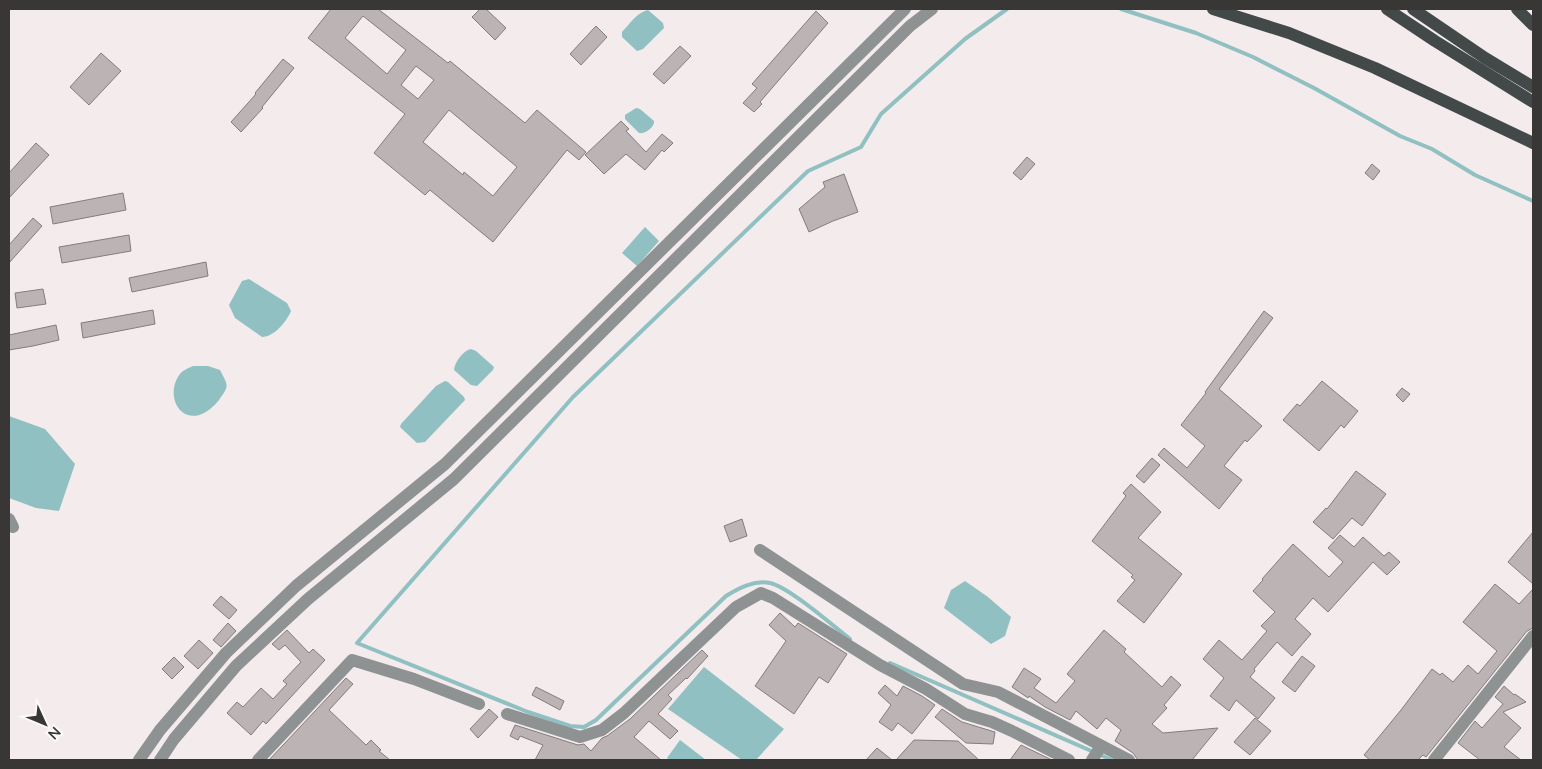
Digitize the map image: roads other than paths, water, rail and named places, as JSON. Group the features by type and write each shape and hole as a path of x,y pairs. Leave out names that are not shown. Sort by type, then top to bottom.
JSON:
{"main road":[{"path":"1212,9 1289,33 1375,68 1533,143"},
{"path":"1387,9 1533,102"},
{"path":"1413,9 1485,58 1533,87"},
{"path":"1517,9 1533,25"}],"street":[{"path":"139,760 160,730 226,653 296,586 445,464 905,9"},
{"path":"160,760 174,739 236,666 308,599 454,479 910,26 932,9"},
{"path":"760,550 963,684 998,692 1129,760"},
{"path":"507,714 580,737 602,730 624,713 736,607 761,593 773,598 880,665 926,689 965,714 992,722 1068,760"},
{"path":"1434,760 1533,636"},
{"path":"258,760 352,660 414,679 479,704"},
{"path":"1092,760 1101,746"}],"water":[{"path":"648,10 663,23 664,28 643,49 637,51 622,37 622,32 637,16"},
{"path":"636,108 640,109 654,121 652,127 644,133 639,133 625,119 625,115"},
{"path":"645,227 659,241 637,266 622,253"},
{"path":"249,279 287,303 291,311 279,328 267,336 262,337 235,318 229,305 242,281"},
{"path":"471,349 476,351 494,367 477,386 471,385 454,370 460,357"},
{"path":"193,366 208,366 220,370 227,385 219,400 208,411 197,415 188,415 181,411 176,403 174,394 175,384 184,370"},
{"path":"445,381 465,400 425,442 417,443 400,427 401,424 436,386"},
{"path":"9,416 45,429 75,464 59,511 36,508 9,498"},
{"path":"965,581 988,597 1011,617 1005,636 991,644 944,608 951,590"},
{"path":"704,667 784,729 756,760 742,760 668,709"},
{"path":"680,740 706,760 670,760 667,758"}],"waterway":[{"path":"850,639 799,599 778,586 764,582 747,585 726,596 596,720 584,727 570,726 528,712 357,643 573,397 808,171 861,147 881,114 965,39 1007,9"},
{"path":"1121,9 1196,33 1253,57 1314,88 1400,136 1432,149 1475,175 1533,201"},
{"path":"890,663 1112,760"}]}
